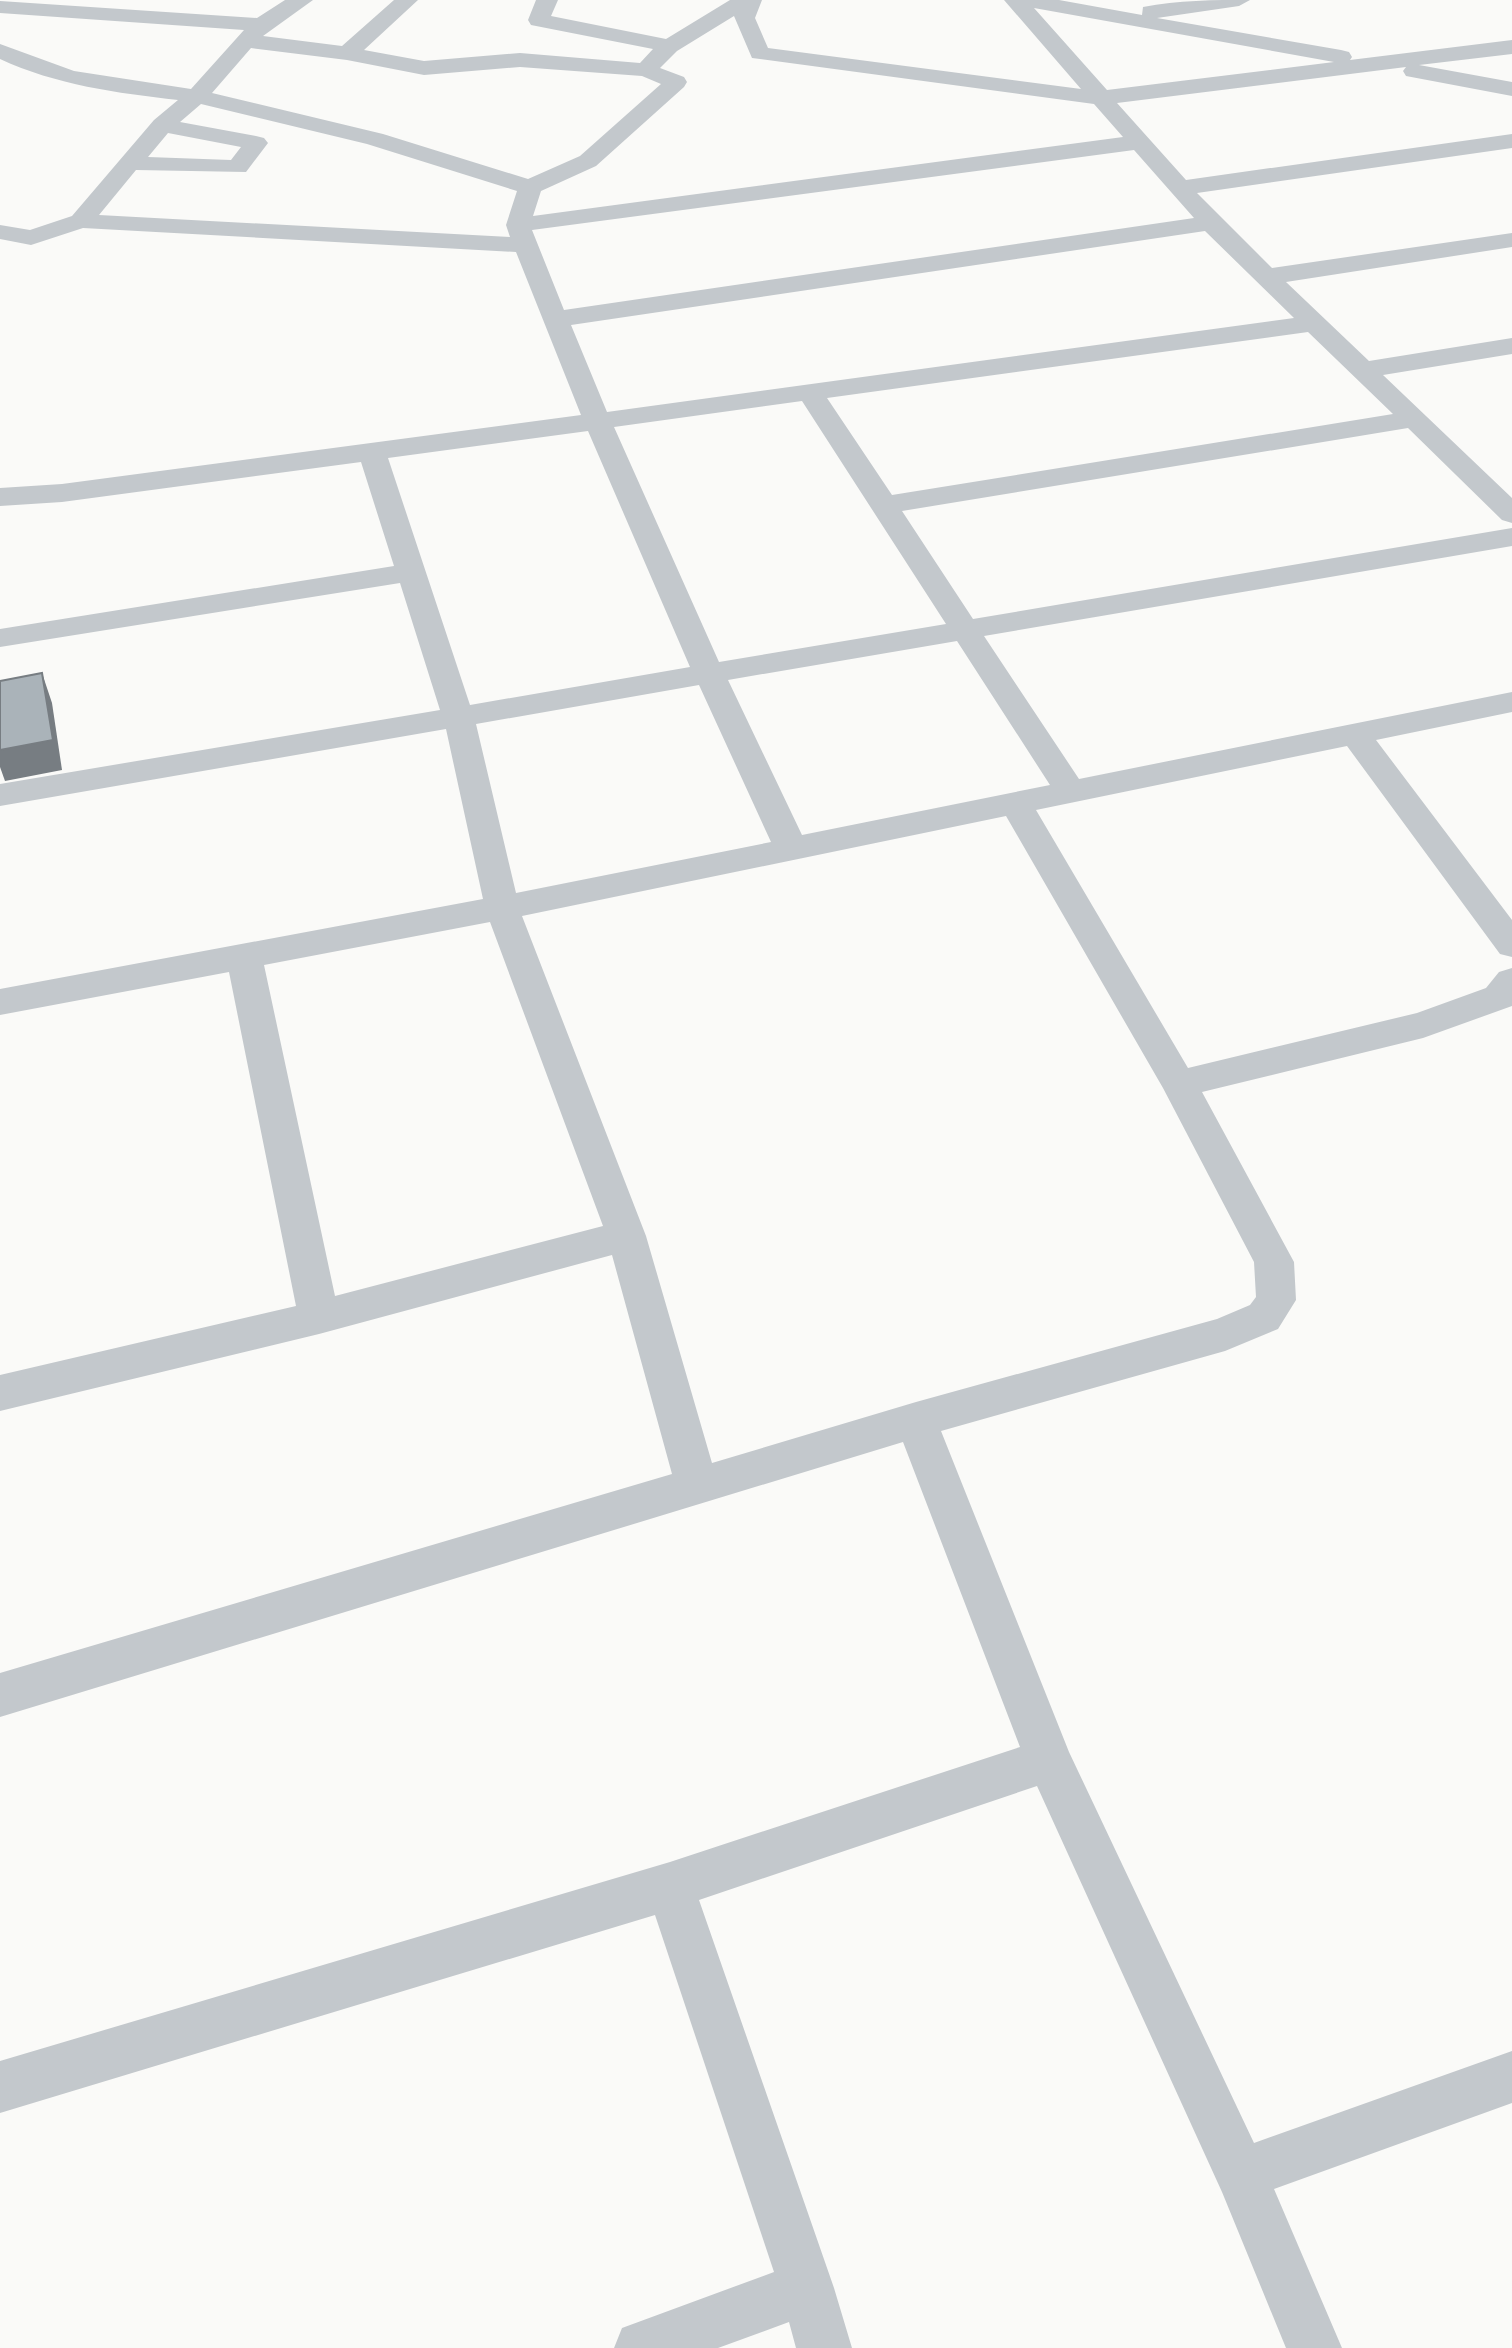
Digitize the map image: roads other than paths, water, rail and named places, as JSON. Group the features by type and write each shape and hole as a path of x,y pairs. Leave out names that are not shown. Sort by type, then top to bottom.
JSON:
{"street":[{"path":"81,221 162,125 197,96 254,33 302,0"},
{"path":"347,53 407,0"},
{"path":"547,0 539,20 669,47"},
{"path":"646,70 669,47 745,0"},
{"path":"751,0 744,18 760,53 1099,98 1384,65 1512,47"},
{"path":"1015,0 1211,223 1415,419 1505,499"},
{"path":"1023,0 1512,89"},
{"path":"1114,17 1239,0"},
{"path":"0,7 254,33 425,68 520,60 646,70 676,82 589,161 530,187 374,139 197,96 94,82 54,73 0,51"},
{"path":"130,163 238,167 256,143 162,125"},
{"path":"1180,188 1512,141"},
{"path":"0,232 31,238 81,221 522,235 1140,142"},
{"path":"530,187 522,235 597,422 708,676 792,850"},
{"path":"556,319 1211,223"},
{"path":"1266,277 1512,240"},
{"path":"0,497 62,493 372,452 1314,323"},
{"path":"1364,370 1512,346"},
{"path":"810,392 1071,793"},
{"path":"883,505 1415,419"},
{"path":"372,452 459,718 502,908 626,1236 697,1486"},
{"path":"0,795 708,676 962,628 1512,537"},
{"path":"0,638 410,572"},
{"path":"0,1002 502,908 1512,702"},
{"path":"1355,734 1512,945"},
{"path":"0,1695 916,1420 1226,1334 1264,1317 1276,1300 1274,1262 1179,1084 1016,804"},
{"path":"244,956 319,1317"},
{"path":"1179,1084 1423,1025 1499,997 1512,981"},
{"path":"0,1393 319,1317 626,1236"},
{"path":"916,1420 1049,1760 1241,2174 1314,2348"},
{"path":"0,2087 670,1886 1049,1760"},
{"path":"670,1886 807,2288 824,2348"},
{"path":"1241,2174 1512,2077"},
{"path":"642,2348 807,2288"}]}
